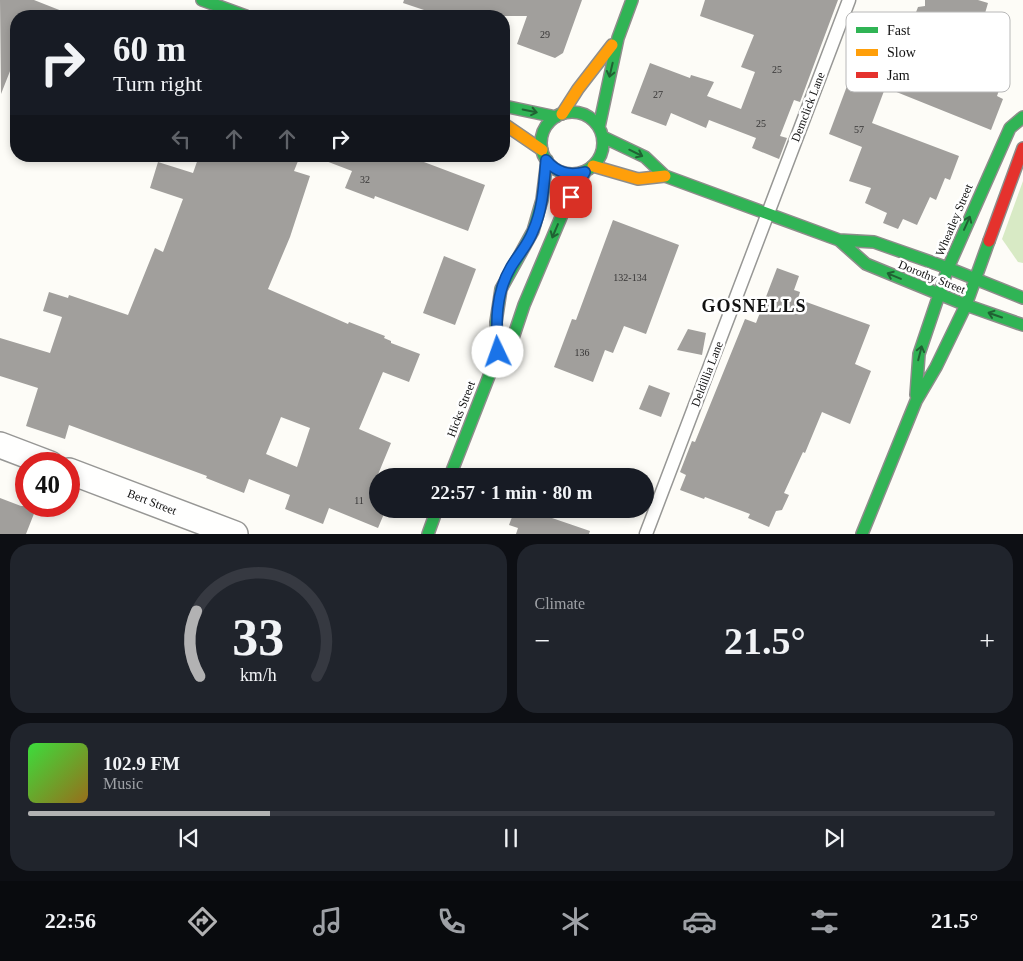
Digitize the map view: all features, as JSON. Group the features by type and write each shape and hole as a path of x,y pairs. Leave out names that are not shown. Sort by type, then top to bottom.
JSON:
{"main road":[{"path":"202,0 230,10"},
{"path":"510,129 544,155 559,172 568,174 589,169 600,158 603,148 601,132 618,38 632,0"},
{"path":"544,155 542,140 544,131 549,123 559,115 618,38"},
{"path":"510,107 559,115 573,112 583,114 592,119 601,132"},
{"name":"Wheatley Street","path":"916,401 919,354 948,268 1006,136 1010,128 1023,117"},
{"name":"Dorothy Street","path":"601,132 645,157 666,176 839,240 874,242 948,268 1023,298"},
{"name":"Wheatley Street","path":"862,534 916,401 936,367 966,305 984,251 1023,148"},
{"name":"Hicks Street","path":"453,468 498,352 496,322 502,289 512,267 533,231 542,200 544,155"},
{"name":"Dorothy Street","path":"589,169 638,179 666,176"},
{"name":"Hicks Street","path":"498,352 513,338 524,305 564,210 589,169"},
{"name":"Dorothy Street","path":"839,240 866,264 966,305 1023,325"},
{"path":"428,534 434,518"}],"street":[{"path":"0,445 18,452"},
{"name":"Bert Street","path":"80,475 235,534"}],"lane":[{"name":"Demclick Lane","path":"768,214 848,0"},
{"name":"Deldillia Lane","path":"646,534 768,214"}],"green space":[{"path":"1023,181 1023,263 1018,262 1002,239"}],"building":[{"path":"0,0 34,0 59,10 10,10 10,71 1,94"},
{"path":"404,0 582,0 563,53 555,58 517,44 527,16 510,16 510,10 424,10 403,3"},
{"path":"705,0 838,0 800,102 794,100 780,136 787,138 779,159 752,148 756,138 709,120 706,128 671,113 666,126 631,113 650,63 690,78 691,75 714,82 707,96 741,109 755,72 741,67 754,35 700,16"},
{"path":"925,0 978,0 988,3 985,12 916,12 918,7 925,6"},
{"path":"846,89 846,92 884,92 872,123 959,156 950,180 945,178 936,200 930,197 917,225 903,219 898,229 883,223 887,213 865,203 871,188 849,181 862,147 829,134"},
{"path":"896,92 998,92 997,96 1003,99 991,130"},
{"path":"158,162 193,173 197,162 298,162 294,171 310,176 290,237 268,289 348,324 349,322 385,336 384,338 391,341 391,343 420,354 409,382 383,372 359,429 391,443 381,468 369,468 369,518 382,518 378,528 329,508 323,524 285,509 290,495 249,479 244,493 206,478 207,476 69,425 65,439 26,426 38,388 0,376 0,338 50,353 62,317 43,311 49,292 68,298 69,295 128,315 155,248 163,252 183,199 150,188","holes":["281,417 310,428 297,467 266,454"]},
{"path":"328,162 424,162 485,185 468,231 375,196 374,199 345,188 352,171"},
{"path":"613,220 679,245 646,334 624,326 613,353 605,350 593,382 554,367 572,319 576,320"},
{"path":"444,256 476,269 455,325 423,313"},
{"path":"777,268 799,276 794,290 800,292 798,299 870,325 855,364 871,371 850,424 822,412 805,453 803,452 784,493 789,495 782,510 776,511 769,527 748,518 750,514 680,490 686,475 680,472 692,441 695,442 745,319 756,323"},
{"path":"688,329 706,333 702,355 677,350"},
{"path":"649,385 670,393 661,417 639,409"},
{"path":"0,498 15,504 15,517 33,517 26,534 0,534"},
{"path":"512,518 552,518 590,531 589,534 516,534 518,528 509,525"}],"traffic: fast":[{"path":"202,0 230,10"},
{"path":"599,127 618,38 632,0"},
{"path":"510,107 556,117"},
{"path":"572,112 589,117 594,121 598,126 603,143 598,160 594,165 589,169 572,174 555,169 550,165 546,160 541,143 546,126 550,121 555,117 572,112"},
{"path":"916,395 919,354 948,268 1010,128 1023,117"},
{"path":"603,137 645,157 665,176 839,240 874,242 948,268 1023,298"},
{"path":"453,468 498,353 496,322 501,289 533,231 542,200 547,160"},
{"path":"498,353 513,338 524,305 564,210 585,172"},
{"path":"839,240 866,264 966,305 1023,325"},
{"path":"862,534 916,401 936,367 966,305 989,241"},
{"path":"428,534 434,518"}],"traffic: slow":[{"path":"562,114 578,89 612,45"},
{"path":"510,128 542,150"},
{"path":"593,166 638,179 665,176"}],"traffic: jam":[{"path":"989,241 1023,148"}],"district":[{"name":"GOSNELLS","path":"754,306"}],"route":[{"path":"498,352 496,322 498,304 506,277 526,245 538,217 542,200 546,160 559,172 568,174 585,172 571,197"}]}
